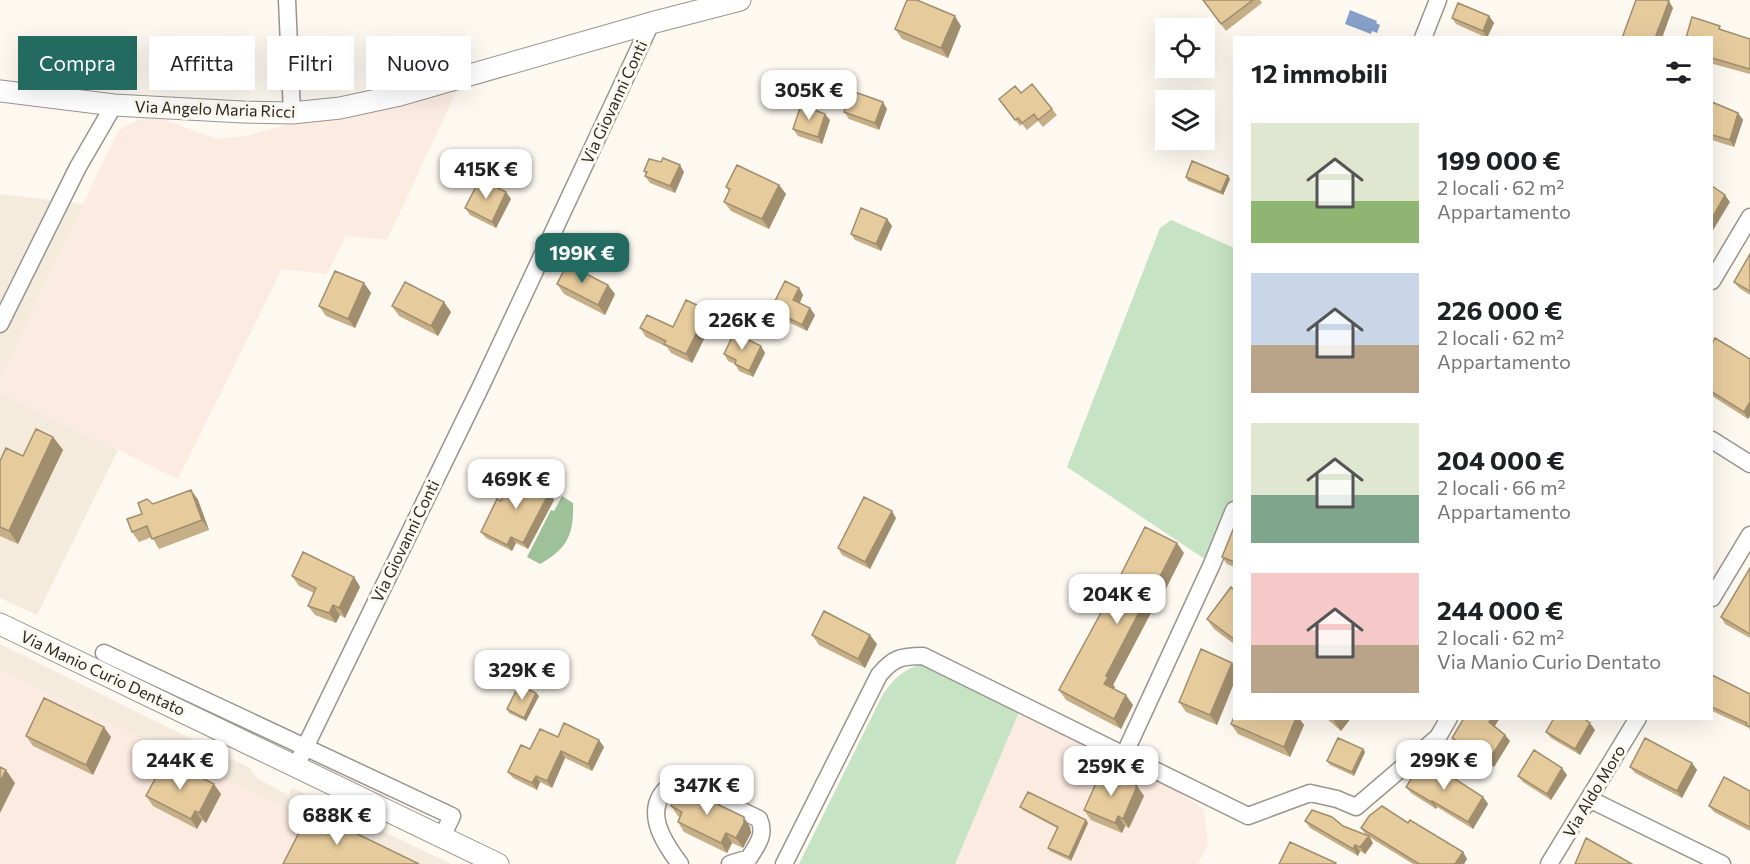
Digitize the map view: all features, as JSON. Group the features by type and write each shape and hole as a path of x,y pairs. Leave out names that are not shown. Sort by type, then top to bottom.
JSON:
{"main road":[{"name":"Via Angelo Maria Ricci","path":"0,91 114,105 243,112 292,113 340,108 400,95 740,0"},
{"name":"Via Manio Curio Dentato","path":"0,624 301,756 442,837 498,864"}],"street":[{"path":"287,0 292,113"},
{"path":"1424,36 1438,0"},
{"name":"Via Giovanni Conti","path":"301,756 482,384 651,23"},
{"path":"0,324 78,167 114,105"},
{"path":"1713,279 1750,218"},
{"path":"1713,441 1750,464"},
{"path":"1124,755 1212,564 1233,512"},
{"path":"1713,596 1750,535"},
{"path":"104,653 301,756"},
{"path":"784,864 879,675 890,662 907,656 923,656 1248,816 1310,793 1356,807 1438,737 1448,720"},
{"name":"Via Aldo Moro","path":"1549,864 1637,720"},
{"path":"680,864 668,848 656,824 656,811 660,799 668,786 678,780 759,819 763,827 755,861 730,864"},
{"path":"1589,799 1722,864"}],"shaded area":[{"path":"456,92 387,240 346,236 327,274 282,269 178,479 0,392 0,380 99,170 123,127 146,117 159,116 217,139 247,136 289,124 359,115"},
{"path":"0,194 84,204 0,380"},
{"path":"0,392 118,450 37,615 0,598"},
{"path":"0,644 250,768 258,779 289,795 292,788 451,864 0,864"},
{"path":"0,670 319,824 401,864 0,864"},
{"path":"1022,705 1124,755 1204,810 1208,844 1198,864 955,864"}],"green space":[{"path":"1171,220 1233,248 1233,508 1212,564 1067,467 1160,228"},
{"path":"562,496 573,503 570,532 563,546 540,564 527,557 551,510 554,511"},
{"path":"923,664 1022,705 955,864 799,864 883,694 900,675"}],"water":[{"path":"1350,10 1377,21 1376,23 1380,25 1377,33 1372,31 1371,34 1345,24"}],"building":[{"path":"907,0 917,0 955,16 941,48 895,29"},
{"path":"1203,0 1253,0 1221,24"},
{"path":"1636,0 1669,1 1656,36 1623,36"},
{"path":"1458,3 1489,16 1483,31 1452,18"},
{"path":"1692,17 1750,39 1750,69 1713,58 1713,36 1687,36"},
{"path":"1032,84 1052,109 1038,120 1034,114 1022,123 1018,118 1015,120 999,99 1015,86 1021,93"},
{"path":"852,91 883,102 875,123 844,112"},
{"path":"1713,102 1738,113 1730,140 1713,135"},
{"path":"801,105 825,114 818,137 793,129"},
{"path":"663,158 680,165 670,186 645,176 647,172 644,171 649,159 661,162"},
{"path":"1192,161 1228,176 1221,192 1186,177"},
{"path":"737,165 779,185 762,219 724,202 730,189 726,187"},
{"path":"480,179 506,192 492,222 465,208"},
{"path":"1713,187 1725,195 1713,216"},
{"path":"861,208 887,219 876,244 851,234"},
{"path":"1750,254 1750,291 1734,282"},
{"path":"567,264 608,285 598,305 557,284"},
{"path":"335,271 364,283 348,319 319,306"},
{"path":"785,281 799,288 793,300 810,308 802,325 777,312 780,306 774,303"},
{"path":"405,282 444,302 431,326 392,306"},
{"path":"686,300 708,310 686,354 664,344 666,341 640,328 647,315 673,327"},
{"path":"734,333 761,346 749,371 735,364 736,360 724,354"},
{"path":"1715,338 1750,359 1750,402 1744,412 1713,393 1713,342"},
{"path":"36,429 53,437 9,531 0,527 0,461 6,448 23,456"},
{"path":"517,469 542,482 539,488 549,493 523,543 511,537 507,545 481,532 497,499 501,501"},
{"path":"191,490 202,520 152,539 147,526 132,532 127,519 142,514 138,503 147,499 153,504"},
{"path":"864,497 892,511 865,562 838,548"},
{"path":"1145,527 1177,543 1106,676 1108,677 1104,684 1126,695 1114,719 1059,690"},
{"path":"1233,530 1233,562 1222,557"},
{"path":"303,552 354,577 339,608 333,605 329,613 308,606 316,588 292,576"},
{"path":"1750,568 1750,634 1721,617"},
{"path":"1231,587 1233,589 1233,638 1207,619"},
{"path":"824,611 870,635 858,659 812,635"},
{"path":"1201,649 1232,663 1210,715 1179,702"},
{"path":"1713,676 1750,694 1750,727 1746,725 1747,723 1713,707"},
{"path":"519,685 536,693 524,718 507,709"},
{"path":"44,698 104,727 86,765 26,736"},
{"path":"1233,719 1295,720 1284,747 1231,724"},
{"path":"1463,720 1490,720 1489,722 1505,735 1489,760 1452,738"},
{"path":"1553,720 1586,720 1590,723 1575,749 1546,732"},
{"path":"564,723 599,740 588,764 561,751 547,781 536,776 532,783 508,772 521,745 530,749 540,729 558,737"},
{"path":"1338,738 1363,749 1352,772 1327,761"},
{"path":"1645,738 1692,763 1677,791 1630,767"},
{"path":"1534,750 1562,768 1547,794 1518,776"},
{"path":"1424,759 1483,797 1468,822 1406,787"},
{"path":"163,764 182,774 184,769 214,784 199,813 195,811 191,819 146,796"},
{"path":"0,767 6,770 0,782"},
{"path":"1102,770 1137,786 1123,819 1118,816 1115,823 1084,810"},
{"path":"1724,777 1750,791 1750,827 1709,806"},
{"path":"680,786 744,817 744,823 736,838 726,833 721,843 678,822 682,812 671,806"},
{"path":"1028,792 1086,820 1069,857 1048,848 1058,827 1020,807"},
{"path":"1382,806 1408,823 1410,820 1463,852 1455,864 1419,864 1361,828 1369,816"},
{"path":"1312,810 1332,817 1343,826 1369,836 1360,847 1355,845 1353,849 1305,821"},
{"path":"310,811 419,864 283,864"},
{"path":"1586,838 1632,864 1575,864"},
{"path":"1290,842 1336,863 1279,864"}]}
